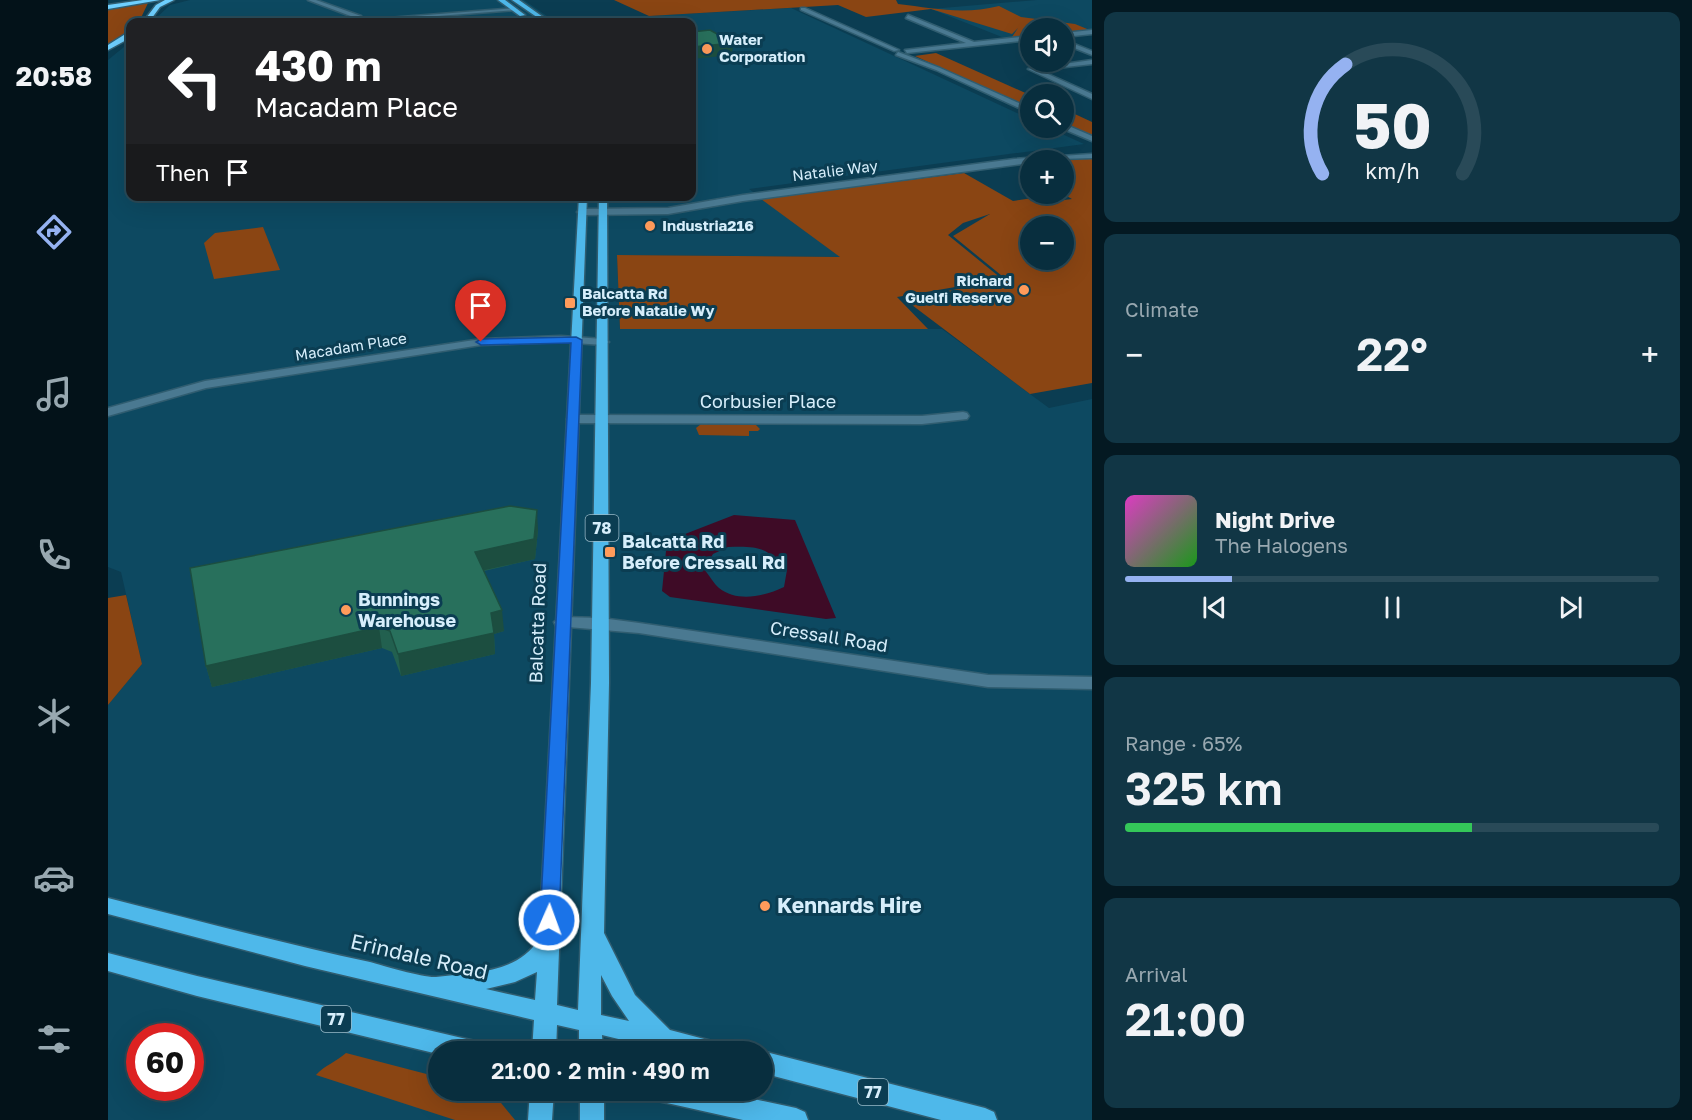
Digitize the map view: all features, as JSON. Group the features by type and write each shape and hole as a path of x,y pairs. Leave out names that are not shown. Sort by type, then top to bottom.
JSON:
{"highway":[{"path":"112,5 136,0"},
{"path":"112,5 155,0 149,18"},
{"path":"149,18 158,6 171,0"},
{"path":"108,48 126,37"}],"main road":[{"path":"501,0 527,18"},
{"path":"514,0 541,18"},
{"name":"Balcatta Road","path":"544,1041 583,201"},
{"name":"78","path":"590,1041 589,993 593,933 600,623 603,201"},
{"name":"Erindale Road","path":"108,906 305,957 674,1041"},
{"path":"593,933 632,1010 646,1025 674,1041"},
{"path":"431,986 512,973 536,960 548,942"},
{"name":"77","path":"108,962 197,986 429,1041"},
{"name":"77","path":"773,1065 985,1120"},
{"path":"540,1120 541,1101"},
{"path":"592,1101 592,1120"},
{"path":"709,1101 796,1120"}],"street":[{"path":"310,0 359,18"},
{"path":"501,0 514,0"},
{"path":"803,9 1020,106"},
{"path":"412,18 515,10"},
{"path":"908,17 975,45"},
{"path":"1074,35 1092,33"},
{"path":"897,52 1020,40"},
{"path":"1074,46 1092,53"},
{"path":"909,52 938,69"},
{"path":"1092,62 1031,69 1092,97"},
{"path":"1074,131 1092,139"},
{"name":"Natalie Way","path":"582,210 677,210 743,198 1036,159 1092,154"},
{"name":"Macadam Place","path":"108,412 205,385 464,344 506,340 603,342"},
{"name":"Corbusier Place","path":"573,419 922,420 963,416"},
{"name":"Cressall Road","path":"562,622 600,623 988,681 1092,683"}],"shaded area":[{"path":"190,0 524,0 550,18 156,18 170,5"},
{"path":"614,0 896,0 898,4 936,9 973,10 999,6 1021,17 1029,18 1020,18 1020,37 1012,37 1018,28 1012,34 931,9 866,17 838,5 649,16"},
{"path":"1037,0 1092,0 1092,30 1074,33 1074,18 1020,18 1020,40 1012,41 931,9"},
{"path":"148,3 141,18 126,18 126,33 108,45 108,9"},
{"path":"791,8 1020,114 1020,138 1071,138 1084,144 1039,150 1020,150 1020,153 749,189 841,257 617,255 620,329 942,329 1049,408 1092,399 1092,1120 108,1120 108,705 142,664 121,572 108,567 108,60 126,45 126,201 696,201 696,18 609,18"},
{"path":"1074,24 1075,24 1092,31 1074,32"},
{"path":"936,53 1020,91 1020,104 915,56"},
{"path":"1074,114 1092,122 1092,137 1074,129"},
{"path":"1092,158 1092,383 1030,394 904,299 1007,280 953,236 990,214 963,223 948,235 1002,279 897,297 928,329 620,329 617,255 840,257 761,199 964,173 1013,201 1020,200 1020,204 1074,204 1074,159"},
{"path":"263,227 280,270 214,279 204,243 215,233"},
{"path":"701,424 755,424 760,429 749,431 749,436 699,435 696,428"},
{"path":"734,515 795,520 836,618 826,619 670,597 662,591 667,541","holes":["728,547 755,548 774,557 787,570 784,587 760,595 743,597 726,593 719,588 704,569 713,554"]},
{"path":"126,595 142,664 108,705 108,598"},
{"path":"346,1053 428,1074 428,1101 499,1101 515,1120 455,1120 316,1075"}],"building":[{"path":"710,30 733,43 696,47 696,32"},
{"name":"Bunnings Warehouse","path":"510,506 537,510 534,539 475,552 502,610 491,613 494,633 398,654 390,631 379,627 206,666 190,568"}],"place":[{"name":"Water Corporation","path":"707,49"},
{"name":"Industria216","path":"650,226"},
{"name":"Richard Guelfi Reserve","path":"1024,290"},
{"name":"Balcatta Rd Before Natalie Wy","path":"570,303"},
{"name":"Balcatta Rd Before Cressall Rd","path":"610,552"},
{"name":"Bunnings Warehouse","path":"346,610"},
{"name":"Kennards Hire","path":"765,906"}],"route":[{"path":"481,342 523,339 576,340 549,920"}]}
